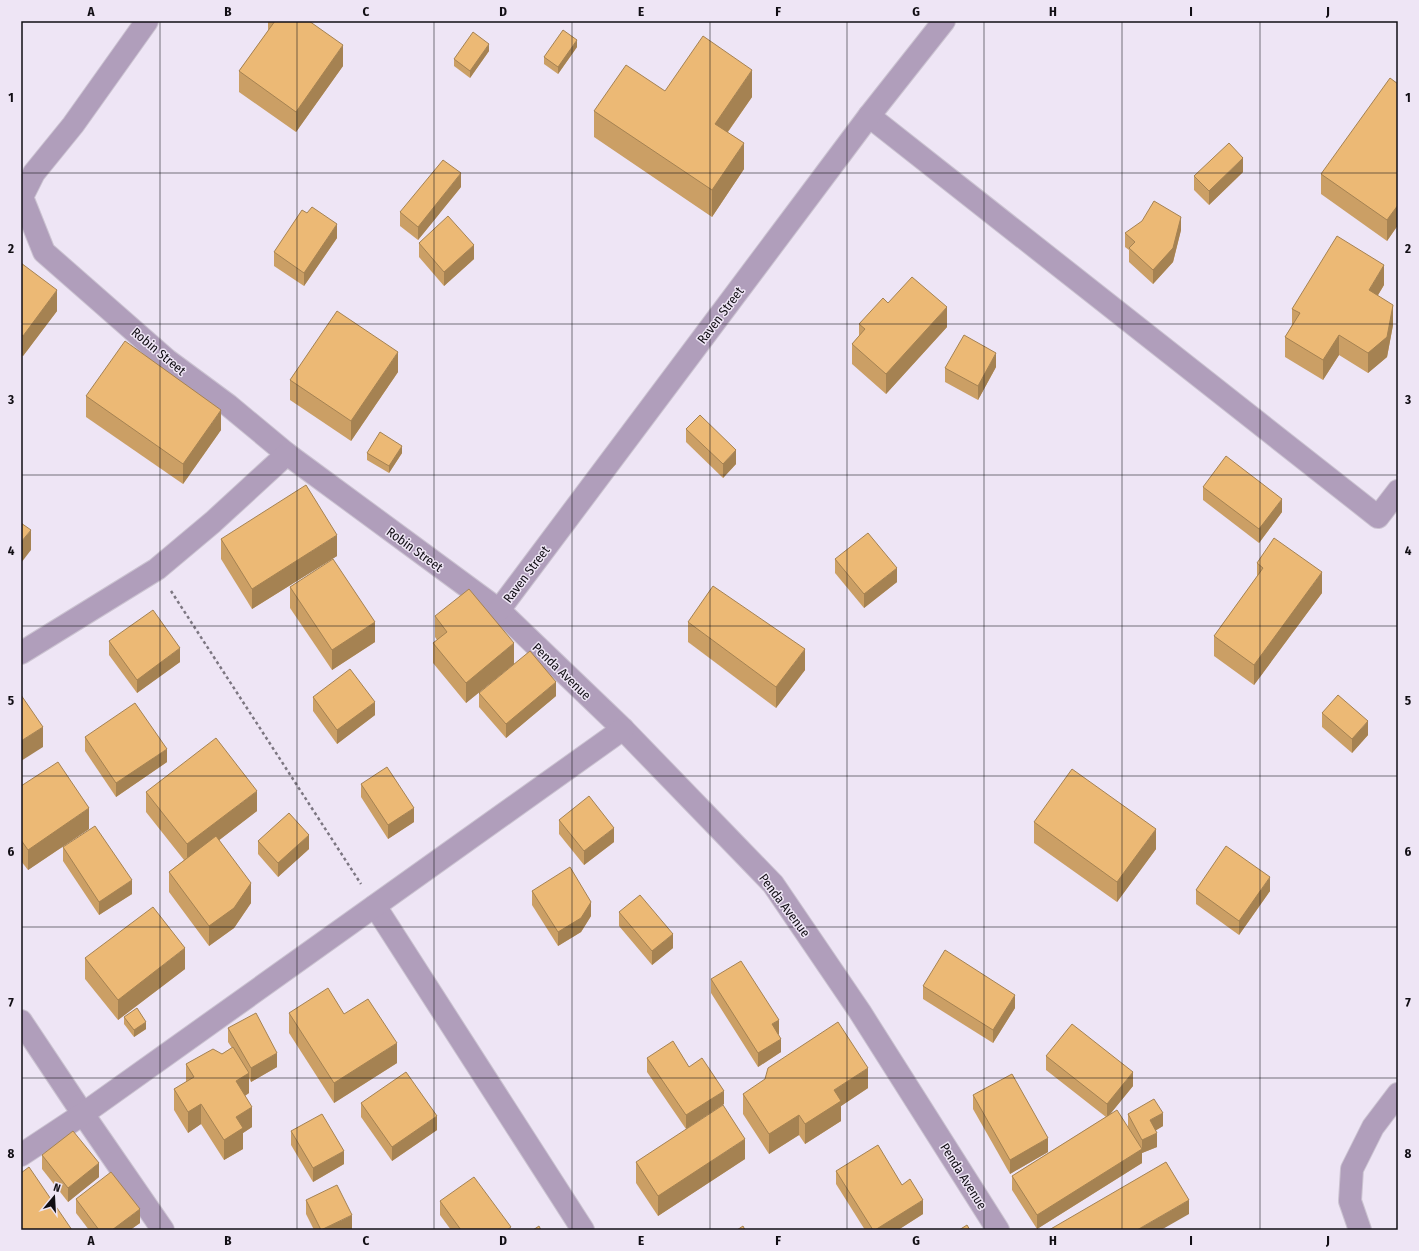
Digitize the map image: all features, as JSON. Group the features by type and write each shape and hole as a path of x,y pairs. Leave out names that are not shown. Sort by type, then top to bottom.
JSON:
{"street":[{"name":"Robin Street","path":"148,21 73,125 34,173 22,197 44,252 167,360 228,405 287,454 499,610"},
{"name":"Raven Street","path":"499,610 869,116 944,21"},
{"path":"869,116 1378,517 1398,491"},
{"path":"21,653 156,569 213,522 287,454"},
{"name":"Penda Avenue","path":"499,610 622,730 773,884 860,1012 998,1230"},
{"path":"21,1155 83,1114 622,730"},
{"path":"375,906 582,1230"},
{"path":"21,1021 163,1230"},
{"path":"1360,1230 1350,1201 1352,1170 1373,1127 1398,1094"}],"path":[{"path":"156,569 375,906"}],"building":[{"path":"275,21 309,21 343,45 296,112 239,71"},
{"path":"563,30 577,40 558,67 544,57"},
{"path":"473,32 489,44 470,71 454,59"},
{"path":"703,36 752,70 715,124 744,143 712,190 594,111 626,65 665,91"},
{"path":"1390,78 1398,84 1398,205 1387,220 1321,174"},
{"path":"1229,143 1243,158 1209,191 1194,176"},
{"path":"443,160 461,173 418,227 400,212"},
{"path":"1154,201 1181,217 1173,248 1153,270 1129,248 1135,242 1125,233 1142,221"},
{"path":"312,207 337,224 304,273 274,252 302,210 307,213"},
{"path":"448,216 474,245 444,272 419,243"},
{"path":"1337,236 1384,265 1369,290 1393,305 1387,337 1368,353 1339,335 1323,360 1285,337 1300,313 1292,309"},
{"path":"21,263 57,290 23,336 21,335"},
{"path":"912,277 947,307 886,374 852,344 865,329 859,324 883,298 888,303"},
{"path":"337,311 398,352 351,421 290,380"},
{"path":"964,335 996,353 978,386 945,368"},
{"path":"125,341 221,410 183,464 86,396"},
{"path":"700,415 736,450 723,464 686,429"},
{"path":"380,432 402,446 389,466 367,453"},
{"path":"1226,456 1282,499 1259,529 1203,487"},
{"path":"306,485 337,535 252,589 221,539"},
{"path":"21,523 31,530 21,542"},
{"path":"868,533 897,568 864,594 835,559"},
{"path":"1274,538 1322,572 1254,665 1214,636 1263,568 1257,563"},
{"path":"333,559 375,622 332,650 290,587"},
{"path":"713,586 805,649 776,687 688,622"},
{"path":"469,589 514,643 466,683 433,643 447,632 435,616"},
{"path":"153,610 180,648 137,680 109,641"},
{"path":"530,651 556,682 506,724 479,693"},
{"path":"350,669 375,702 337,730 313,697"},
{"path":"21,695 43,727 21,741"},
{"path":"1338,695 1368,721 1352,739 1322,713"},
{"path":"135,703 167,749 116,783 85,737"},
{"path":"216,738 257,791 187,844 146,792"},
{"path":"58,762 89,808 28,850 21,840 21,786"},
{"path":"387,767 414,808 388,825 361,784"},
{"path":"1072,769 1156,829 1117,882 1034,822"},
{"path":"589,796 614,828 584,851 559,820"},
{"path":"289,813 309,835 278,863 258,841"},
{"path":"95,826 132,880 99,902 63,847"},
{"path":"216,836 251,883 234,908 209,926 169,872"},
{"path":"1226,846 1270,877 1239,921 1196,890"},
{"path":"570,867 591,902 581,918 558,932 532,891"},
{"path":"640,895 673,934 652,951 619,912"},
{"path":"153,907 185,948 118,1000 85,958"},
{"path":"945,950 1015,995 993,1030 923,986"},
{"path":"741,961 779,1020 772,1024 781,1039 758,1053 711,979"},
{"path":"328,988 344,1014 368,999 397,1043 334,1083 289,1013"},
{"path":"137,1008 146,1022 134,1030 124,1017"},
{"path":"256,1013 277,1053 251,1068 228,1028"},
{"path":"838,1022 868,1068 834,1090 841,1101 805,1124 799,1115 769,1134 743,1094 765,1079 768,1068"},
{"path":"1072,1024 1133,1072 1107,1104 1046,1056"},
{"path":"673,1041 689,1067 702,1058 724,1091 686,1115 647,1058"},
{"path":"233,1047 249,1073 236,1081 252,1107 236,1117 243,1128 224,1140 201,1104 188,1112 174,1089 194,1077 186,1064 213,1049 222,1054"},
{"path":"406,1072 437,1116 392,1147 361,1103"},
{"path":"1012,1074 1048,1138 1010,1160 973,1095"},
{"path":"1154,1099 1163,1113 1150,1120 1157,1133 1142,1140 1128,1114"},
{"path":"723,1105 745,1139 658,1196 636,1162"},
{"path":"1117,1110 1142,1149 1037,1215 1012,1176"},
{"path":"322,1114 344,1151 313,1168 291,1131"},
{"path":"73,1131 99,1163 68,1188 42,1155"},
{"path":"878,1145 902,1185 910,1179 923,1200 873,1230 836,1171"},
{"path":"1166,1162 1189,1200 1137,1230 1049,1230"},
{"path":"29,1167 72,1230 21,1230 21,1173"},
{"path":"111,1172 140,1209 112,1230 99,1230 76,1199"},
{"path":"474,1177 511,1227 507,1230 461,1230 440,1201"},
{"path":"337,1185 352,1215 321,1230 306,1200"},
{"path":"967,1225 970,1230 959,1230"},
{"path":"539,1226 541,1230 533,1230"},
{"path":"743,1226 745,1230 737,1230"}]}
